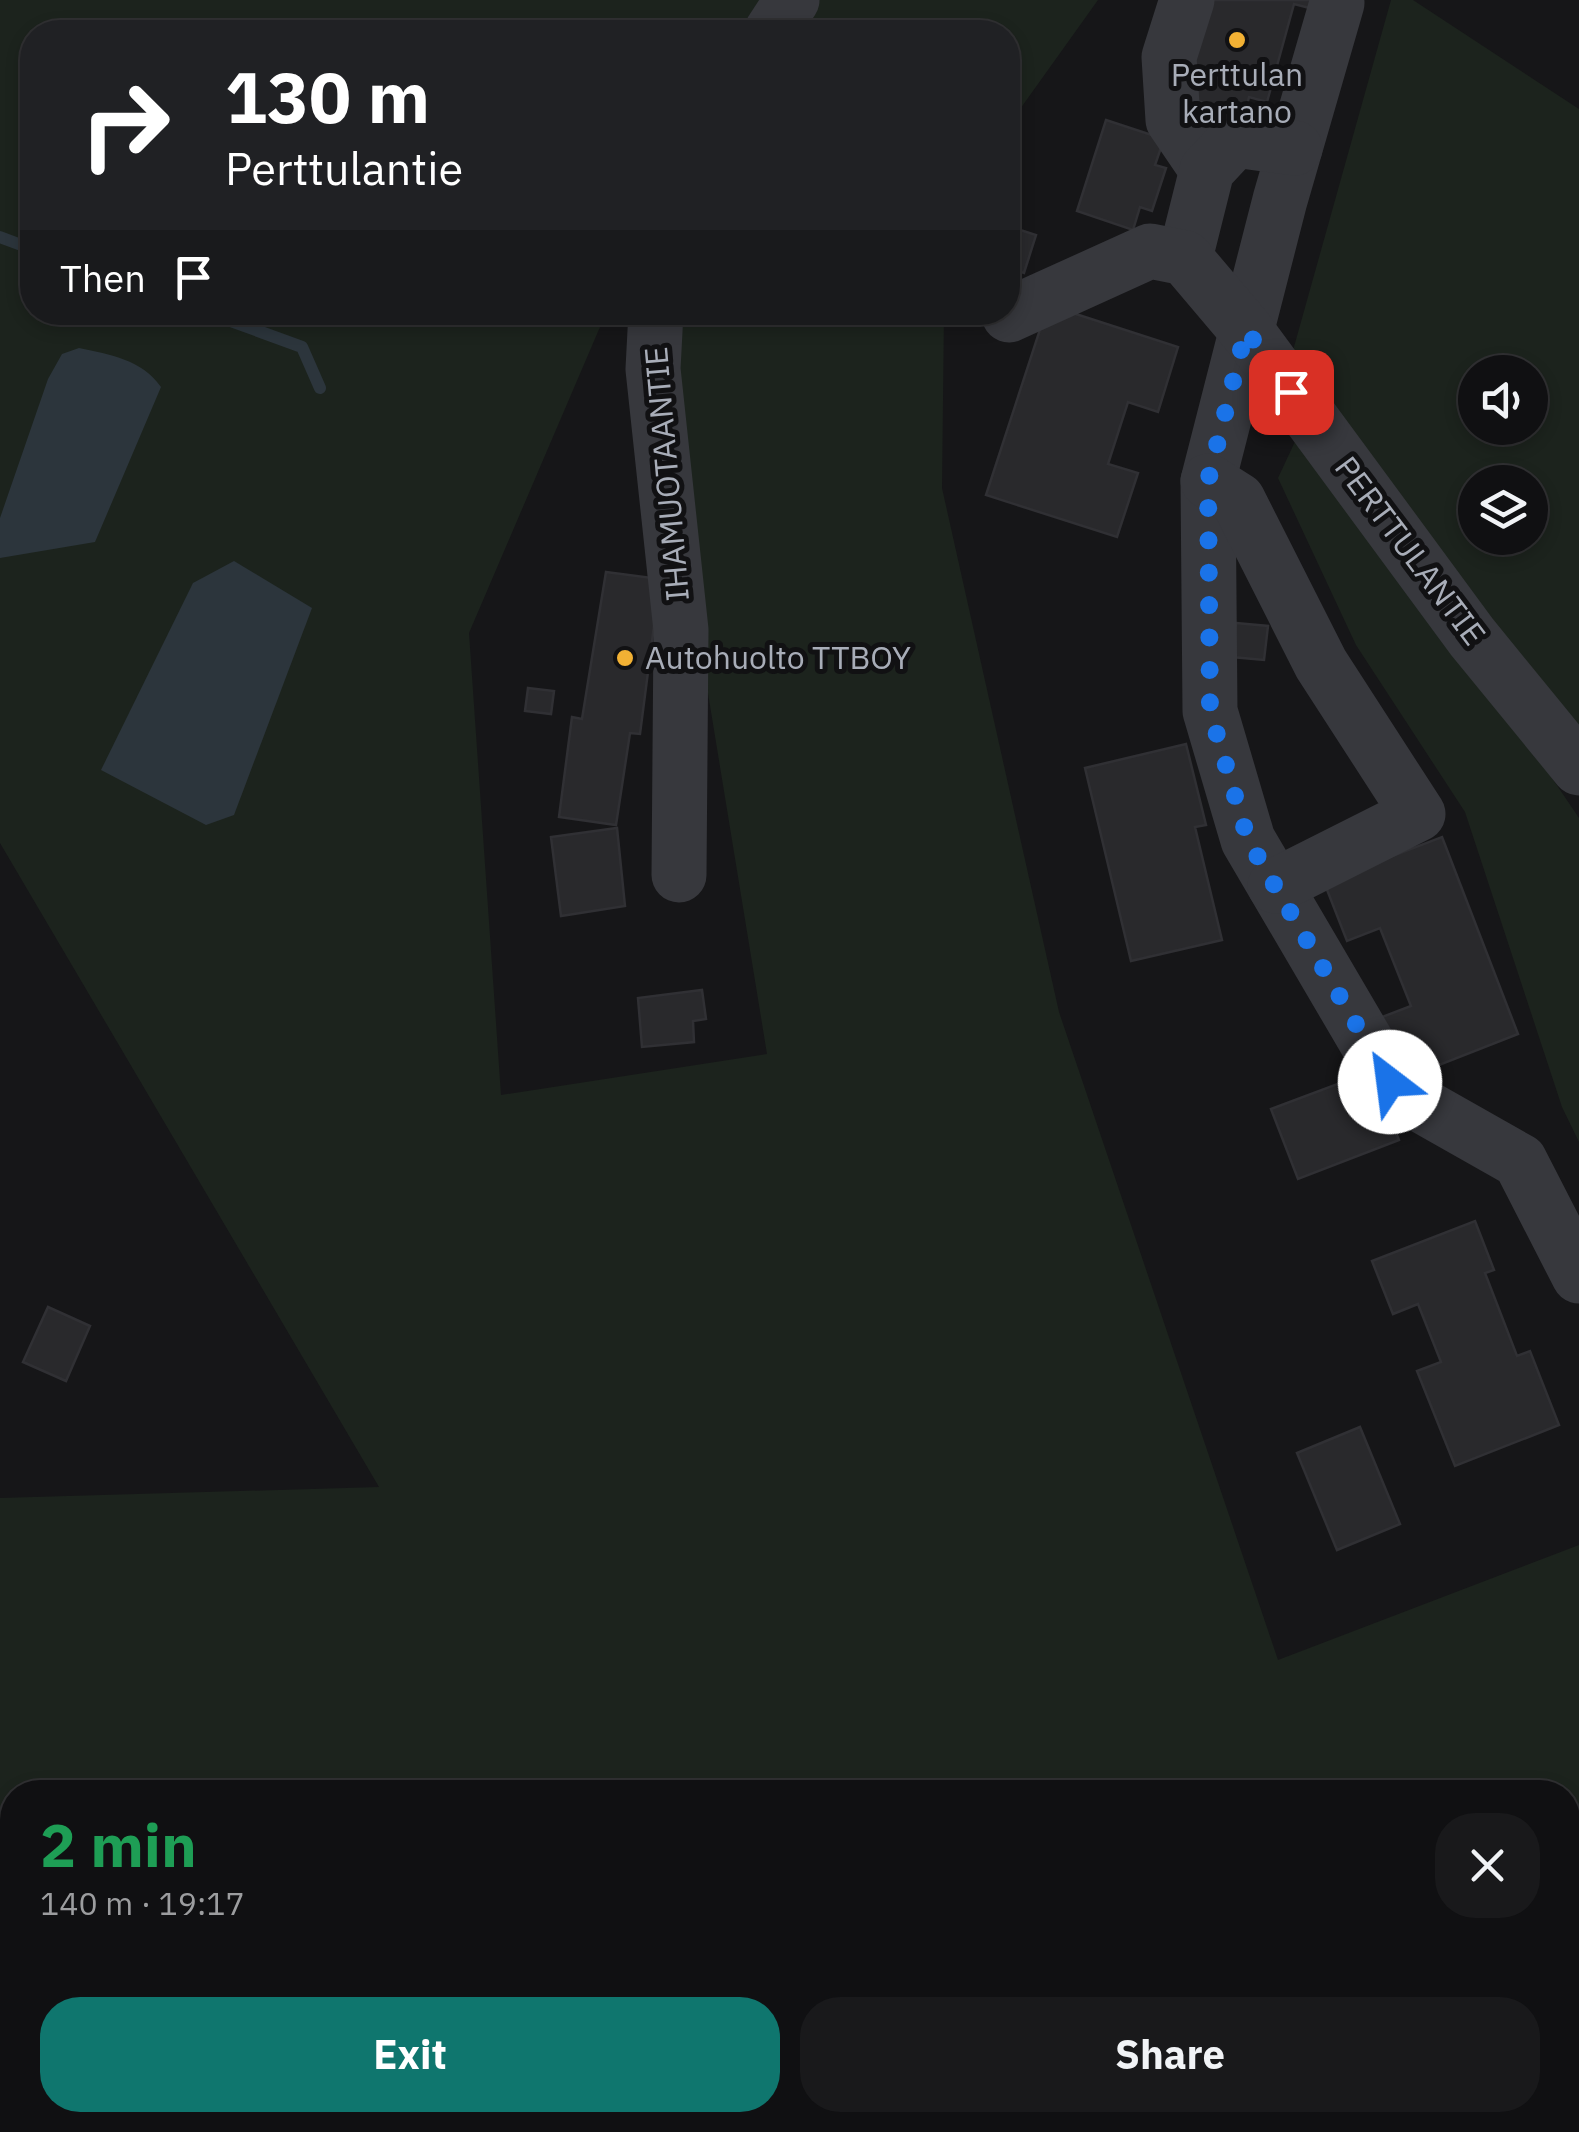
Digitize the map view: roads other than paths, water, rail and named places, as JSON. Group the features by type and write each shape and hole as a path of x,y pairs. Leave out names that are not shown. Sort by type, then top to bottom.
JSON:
{"street":[{"path":"1187,0 1169,57 1172,120 1207,170"},
{"path":"1337,4 1208,481 1210,711 1248,840 1390,1082 1414,1101 1520,1161 1579,1276"},
{"path":"1020,311 1150,251 1185,258 1207,170 1235,140 1295,148"},
{"name":"PERTTULANTIE","path":"1185,258 1246,330 1472,638 1579,768"},
{"name":"IHAMUOTAANTIE","path":"655,325 652,369 681,630 679,875"},
{"path":"1208,481 1238,500 1321,664 1418,814 1275,886"}],"waterway":[{"path":"0,237 20,244"},
{"path":"242,325 302,347 320,388"}],"place":[{"name":"Perttulan kartano","path":"1237,40"},
{"name":"Autohuolto TTBOY","path":"625,658"}]}
